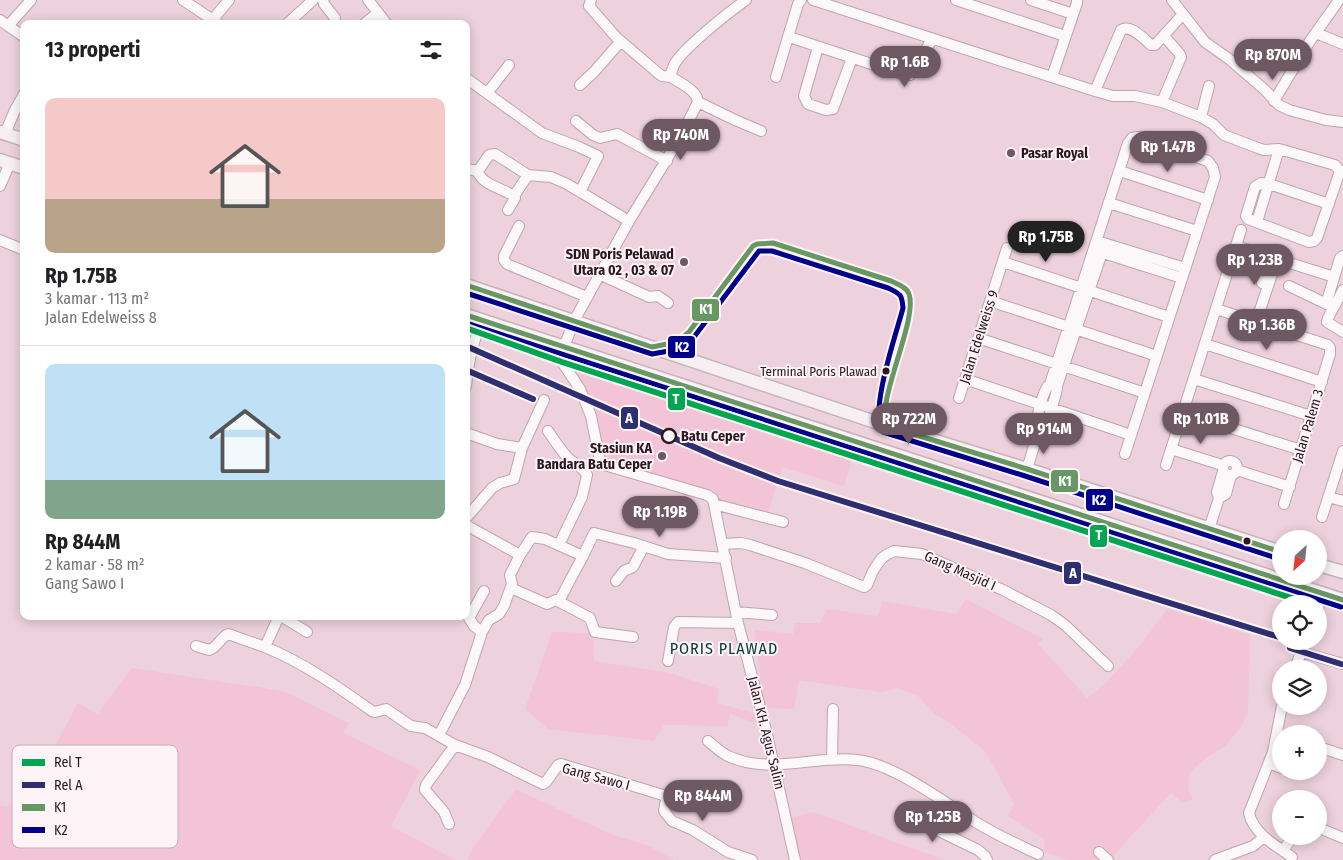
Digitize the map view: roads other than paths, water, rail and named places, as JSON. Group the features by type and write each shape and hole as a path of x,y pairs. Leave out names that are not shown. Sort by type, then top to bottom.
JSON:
{"main road":[{"path":"2,133 20,139"},
{"path":"5,162 20,167"},
{"path":"470,287 573,325 1272,549"},
{"path":"470,316 566,344 1309,595"},
{"path":"1328,567 1343,572"},
{"path":"1327,599 1343,600"}],"street":[{"path":"20,34 4,23 31,0"},
{"path":"183,0 201,14 214,20"},
{"path":"217,20 229,0"},
{"path":"291,20 313,0"},
{"path":"324,0 324,4 335,18"},
{"path":"368,0 384,20"},
{"path":"590,0 590,6 621,41 662,76 672,77 694,92 698,102 667,161 628,220 599,274 573,325 562,362 580,390 591,416 600,462 707,495 714,504 784,522"},
{"path":"776,76 798,4 802,0"},
{"path":"956,0 1066,36"},
{"path":"1032,0 1073,14"},
{"path":"1052,77 1077,0"},
{"path":"1172,0 1206,42 1265,90 1274,101 1289,110 1326,120 1343,122"},
{"path":"1274,101 1339,0"},
{"path":"820,1 1095,91 1113,96 1135,96 1162,102 1201,117 1214,124 1224,135 1258,148 1279,149 1338,167 1340,171 1317,238 1314,241 1309,242 1257,222 1279,149"},
{"path":"672,77 674,66 680,56 738,2"},
{"path":"369,20 378,13"},
{"path":"1095,91 1121,30 1128,28 1151,44 1158,42 1183,14"},
{"path":"1316,33 1343,44"},
{"path":"1162,102 1180,57 1179,53 1164,36"},
{"path":"789,37 905,75 910,75 932,39"},
{"path":"580,85 621,41"},
{"path":"818,47 804,96 808,104 826,110 833,109 852,58"},
{"path":"488,92 509,65"},
{"path":"470,81 542,133 598,156 580,192"},
{"path":"1201,117 1209,86"},
{"path":"2,133 20,101"},
{"path":"698,102 761,131"},
{"path":"576,121 593,135 600,138 617,134 667,161"},
{"path":"1027,469 1038,433 1044,430 1046,406 1044,391 1060,365 1073,328 1099,247 1109,203 1128,143 1132,138 1138,137 1208,160 1213,168 1215,177 1125,454"},
{"path":"478,171 493,154 498,155 528,175 551,177 628,220"},
{"path":"0,186 5,162"},
{"path":"470,170 478,171"},
{"path":"478,171 478,174 484,180 514,196"},
{"path":"1120,171 1208,200"},
{"path":"508,210 515,198 514,196 528,175"},
{"path":"1269,184 1329,204"},
{"path":"1109,203 1197,231"},
{"path":"518,226 504,256 507,264 587,297"},
{"path":"1239,238 1274,258 1335,274"},
{"path":"1239,238 1335,274"},
{"path":"1166,465 1239,238"},
{"path":"0,240 20,248"},
{"path":"1099,247 1184,273"},
{"name":"Jalan Edelweiss 9","path":"959,398 1007,248"},
{"path":"1343,256 1340,258 1335,274 1327,322 1343,332"},
{"path":"1216,309 1253,321 1274,258"},
{"path":"1003,262 1170,317"},
{"path":"599,274 649,297 658,296 668,303"},
{"path":"1289,286 1330,306"},
{"path":"1330,306 1343,291"},
{"path":"990,302 1157,356"},
{"path":"470,363 476,336 483,321"},
{"name":"Jalan Palem 3","path":"1253,321 1328,345 1330,348 1322,382 1284,504"},
{"path":"978,338 1145,393"},
{"path":"1205,344 1322,382"},
{"path":"965,379 1131,435"},
{"path":"1194,379 1311,416"},
{"path":"470,521 492,488 500,483 514,479 522,448 544,400"},
{"path":"1183,413 1301,450"},
{"path":"548,431 568,458 586,472 587,475 582,497 559,545"},
{"path":"470,434 497,444 522,448"},
{"path":"1171,449 1228,471 1290,487"},
{"path":"1322,517 1342,458"},
{"path":"1209,528 1220,498 1217,492 1228,471"},
{"path":"1328,497 1343,501"},
{"name":"Jalan KH. Agus Salim","path":"714,504 738,623 774,765 795,860"},
{"path":"470,527 520,555"},
{"path":"559,601 594,533 668,554 726,558"},
{"path":"439,735 465,686 482,632 489,620 502,610 511,588 510,575 532,537 545,539 583,556"},
{"name":"Gang Masjid I","path":"722,544 741,543 750,545 805,563 864,587 867,585 881,559 886,555 894,551 922,554 1003,590 1051,615 1066,626 1108,666"},
{"path":"616,581 624,571 633,567 644,546"},
{"path":"511,588 547,604 556,600 559,601 590,618 595,632 633,637"},
{"path":"470,616 484,591"},
{"path":"736,612 772,615"},
{"path":"265,647 278,620"},
{"path":"287,620 307,632"},
{"path":"470,620 474,626 482,632"},
{"path":"668,661 674,627 678,622 738,623"},
{"path":"196,646 209,650 228,634 265,647 323,676 372,711 386,709 411,726 425,728 456,745 426,785 425,790 444,812 449,824"},
{"path":"1299,660 1302,652 1343,664"},
{"path":"832,760 833,709"},
{"path":"708,741 721,752 742,762 774,765 832,760 859,760 884,768 918,785 996,834 1038,854"},
{"name":"Gang Sawo I","path":"456,745 488,757 543,784 560,764 663,795 666,799 664,811 672,821 693,830 728,852 752,860"},
{"path":"1327,750 1343,755"},
{"path":"1272,755 1249,813 1264,837 1272,843"},
{"path":"951,806 948,813 936,824 936,830 978,850 987,860"},
{"path":"1327,831 1343,838"},
{"path":"1215,860 1253,846 1264,837"},
{"path":"1275,845 1287,854 1290,845"},
{"path":"1099,852 1108,860"}],"rail line":[{"name":"T","path":"470,329 562,362 1282,595"},
{"name":"A","path":"470,348 719,458 778,481 1272,635"},
{"name":"A","path":"470,372 533,399"},
{"name":"A","path":"1296,650 1341,664"}],"place":[{"name":"Pasar Royal","path":"1011,153"},
{"name":"SDN Poris Pelawad Utara 02 , 03 & 07","path":"684,262"},
{"name":"Terminal Poris Plawad","path":"886,371"},
{"name":"Batu Ceper","path":"669,436"},
{"name":"Stasiun KA Bandara Batu Ceper","path":"662,456"}],"district":[{"name":"PORIS PLAWAD","path":"724,648"}]}
